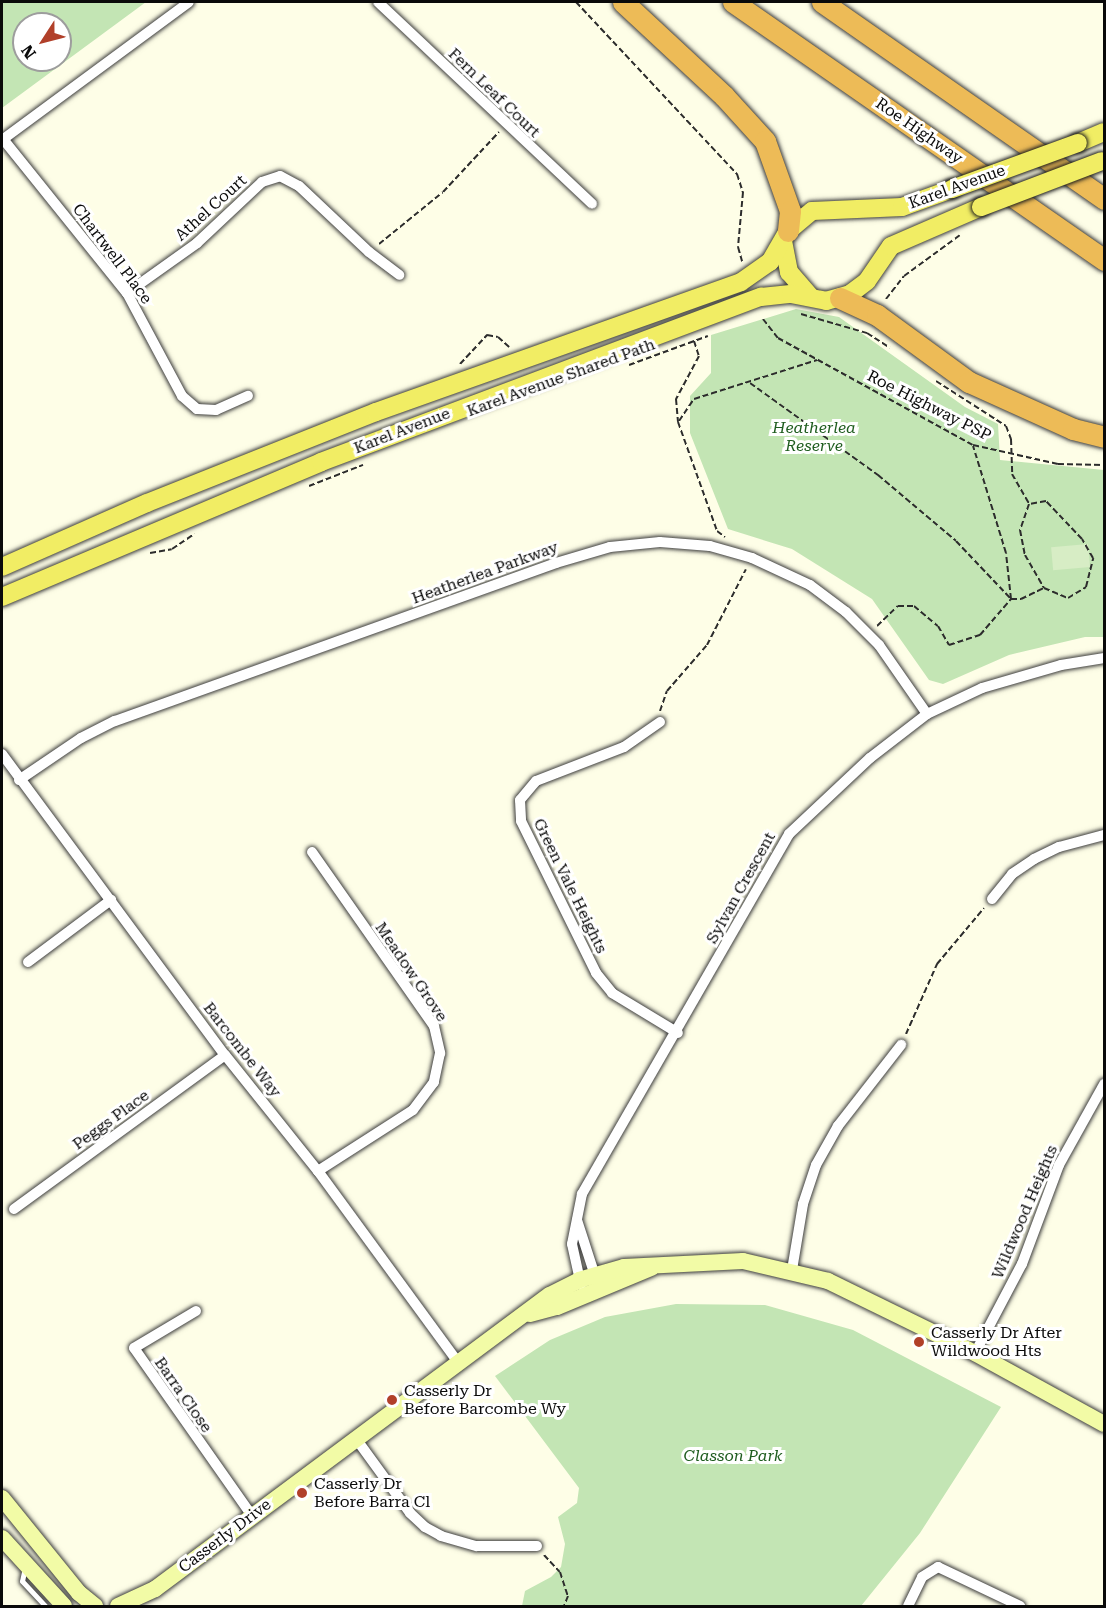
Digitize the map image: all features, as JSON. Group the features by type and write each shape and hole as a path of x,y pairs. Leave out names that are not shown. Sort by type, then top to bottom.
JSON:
{"highway":[{"path":"623,2 724,96 765,141 790,211 785,236"},
{"name":"Roe Highway","path":"733,2 1104,260"},
{"path":"822,2 1104,199"},
{"path":"840,298 872,324 969,382 1073,429 1104,437"}],"main road":[{"name":"Karel Avenue","path":"2,567 74,535 376,412 741,282 770,262 785,236 812,211 902,207 1104,132"},
{"name":"Karel Avenue","path":"2,597 175,522 379,439 761,297 776,293 810,296 826,301 840,298 859,289 881,258 902,239 1103,160"},
{"path":"785,236 789,272 810,296"},
{"path":"74,535 102,535 167,508 176,515 175,522"}],"street":[{"path":"2,139 189,2"},
{"name":"Fern Leaf Court","path":"378,2 592,204"},
{"name":"Chartwell Place","path":"2,139 127,293 182,396 197,409 216,410 248,396"},
{"name":"Athel Court","path":"127,293 197,243 262,182 280,176 298,186 369,252 399,275"},
{"name":"Heatherlea Parkway","path":"19,780 81,738 115,721 556,563 610,547 660,542 710,546 752,558 810,585 846,612 868,634 927,714"},
{"name":"Sylvan Crescent","path":"589,1285 572,1244 582,1194 678,1033 789,834 870,758 927,714 982,688 1062,665 1104,658"},
{"name":"Green Vale Heights","path":"660,722 624,747 536,781 520,800 521,821 596,973 612,993 678,1033"},
{"name":"Barcombe Way","path":"2,754 19,780 225,1055 318,1171 459,1364"},
{"path":"992,899 1012,874 1034,859 1059,847 1104,835"},
{"name":"Meadow Grove","path":"312,852 434,1026 440,1053 434,1082 413,1110 318,1171"},
{"path":"28,962 111,900"},
{"path":"792,1270 803,1204 816,1165 838,1126 902,1046"},
{"name":"Peggs Place","path":"14,1209 225,1055"},
{"name":"Wildwood Heights","path":"975,1353 1022,1264 1059,1166 1104,1083"},
{"path":"576,1217 589,1285"},
{"name":"Casserly Drive","path":"118,1606 155,1589 527,1314 556,1307 589,1285 632,1279 657,1265 742,1261 792,1270 858,1293 975,1353 1104,1424"},
{"name":"Barra Close","path":"196,1311 135,1348 252,1516"},
{"path":"357,1440 410,1513 425,1527 441,1536 477,1546 537,1546"},
{"path":"2,1498 79,1593 95,1606"},
{"path":"2,1538 25,1566 64,1606"},
{"path":"908,1606 922,1577 938,1567 1020,1606"},
{"name":"Casserly Drive","path":"142,1606 155,1589"}],"lane":[{"path":"25,1566 22,1581 45,1606"}],"path":[{"path":"576,2 737,174 743,192 738,247 745,269"},
{"path":"369,252 443,192 491,141"},
{"path":"796,312 872,324 904,276 969,228"},
{"path":"756,317 766,312"},
{"name":"Roe Highway PSP","path":"764,319 778,338 973,445 1010,456 1058,464 1104,465"},
{"name":"Karel Avenue Shared Path","path":"619,369 715,333"},
{"path":"694,341 699,356 676,399 678,422 717,531 727,538"},
{"path":"678,422 694,399 817,360"},
{"path":"750,383 878,475 956,541 1011,599 1021,599 1044,588"},
{"path":"868,634 898,606 915,606 938,626 949,645 980,636 1011,599 1004,543 973,445"},
{"path":"1010,456 1018,489 1029,504"},
{"path":"299,490 365,464"},
{"path":"1046,501 1082,539 1093,558 1086,587 1068,598 1044,588 1022,543 1020,530 1029,504 1046,501"},
{"path":"144,555 172,549 201,528"},
{"path":"660,722 661,701 707,645 752,558"},
{"path":"902,1046 937,964 992,899"},
{"path":"537,1546 560,1572 568,1596 564,1606"}],"green space":[{"path":"2,2 146,2 72,56 72,12 12,12 12,72 51,72 2,108"},
{"name":"Heatherlea Reserve","path":"796,309 839,317 965,407 998,424 1000,460 1104,470 1104,637 1085,637 1009,655 943,684 929,680 872,599 792,549 728,529 690,433 690,396 711,373 711,335"},
{"path":"1088,544 1090,567 1053,570 1051,547"},
{"name":"Classon Park","path":"676,1304 765,1305 853,1330 1001,1407 920,1533 861,1606 522,1606 525,1591 551,1577 561,1567 565,1544 558,1517 577,1503 579,1488 495,1376 550,1340 605,1317"}],"place":[{"name":"Casserly Dr After Wildwood Hts","path":"919,1342"},
{"name":"Casserly Dr Before Barcombe Wy","path":"392,1400"},
{"name":"Casserly Dr Before Barra Cl","path":"302,1493"}]}
